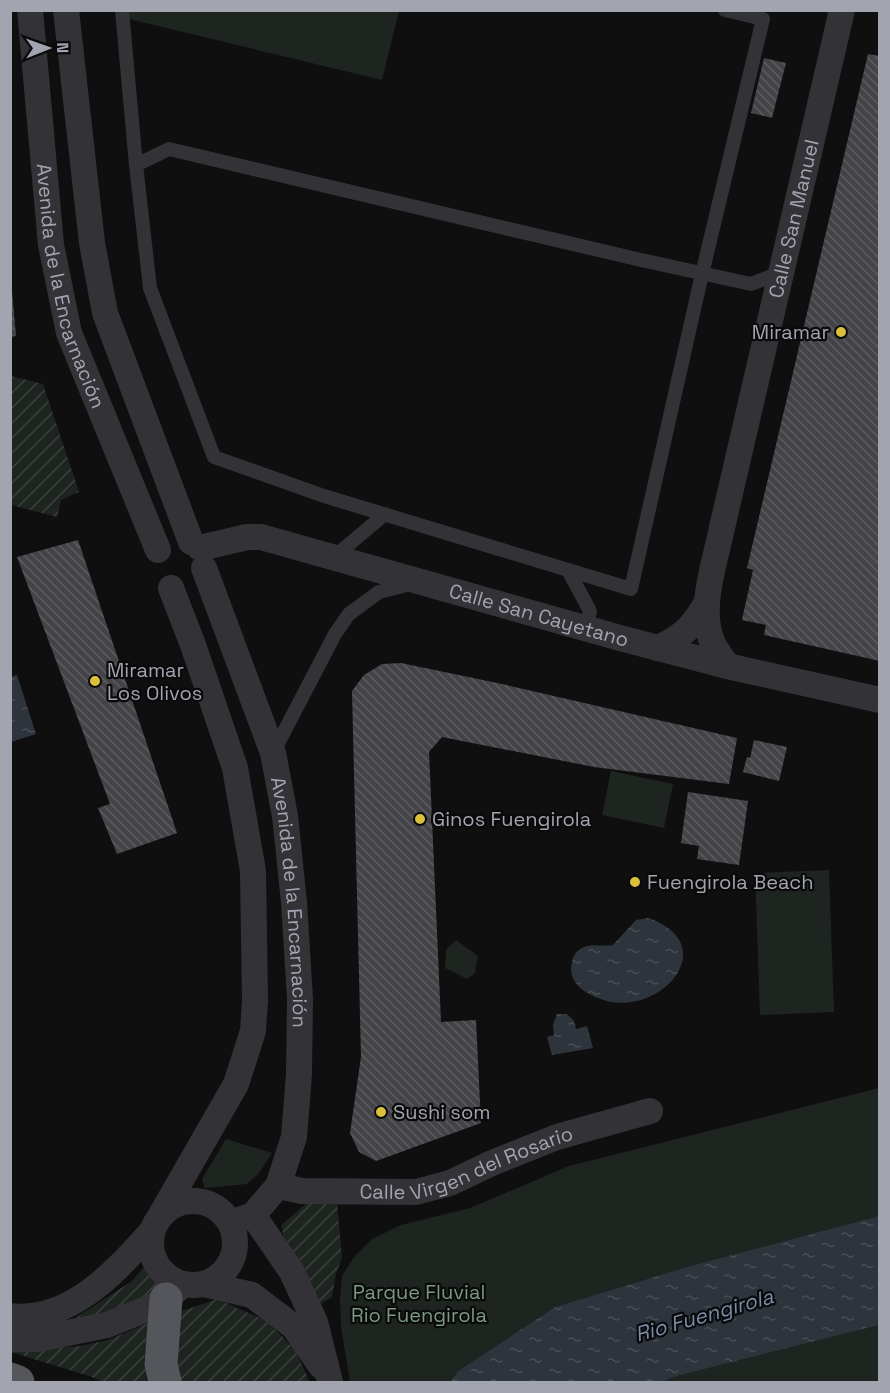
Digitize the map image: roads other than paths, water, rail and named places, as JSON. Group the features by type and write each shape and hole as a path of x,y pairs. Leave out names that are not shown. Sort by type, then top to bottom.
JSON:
{"highway":[{"path":"165,1383 161,1364 184,1289"},
{"path":"10,1379 18,1383"}],"street":[{"name":"Avenida de la Encarnación","path":"30,10 51,245 69,333 158,550 154,557 155,573 159,580 171,588 193,645 235,768 253,871 255,1000 253,1031 236,1084 156,1223"},
{"name":"Avenida de la Encarnación","path":"66,10 92,243 105,313 273,753 285,816 294,902 300,999 299,1074 294,1137 278,1186 242,1219"},
{"name":"Calle San Manuel","path":"727,666 714,645 708,626 707,602 721,532 843,10"},
{"name":"Calle San Cayetano","path":"198,553 247,537 261,537 658,648 879,700"},
{"path":"158,550 169,540 183,539 198,553 198,580 193,585 179,589 171,588"},
{"name":"Calle San Manuel","path":"658,648 675,640 693,625 707,602"},
{"name":"Calle Virgen del Rosario","path":"278,1186 302,1191 416,1192 450,1183 557,1137 650,1111"},
{"path":"10,1316 20,1317 60,1310 94,1288 124,1262 172,1205 198,1200 212,1204 222,1212 242,1219 291,1272 315,1322 330,1381"},
{"path":"10,1339 38,1339 107,1325 147,1310 184,1289 215,1280 231,1262 235,1250 235,1238 242,1219"},
{"path":"156,1223 150,1246 157,1265 171,1280 184,1289 252,1295 294,1327 330,1381"}],"lane":[{"path":"122,10 150,288 214,458 324,496 631,589 702,274 763,19 725,10"},
{"path":"136,165 169,149 702,274 752,284 782,272"},
{"path":"334,557 385,514"},
{"path":"568,570 590,611 586,629"},
{"path":"273,753 335,633 349,614 379,592 419,582"}],"water":[{"path":"17,675 36,734 11,742 11,677"},
{"path":"648,918 670,930 681,944 683,959 677,974 664,988 648,998 628,1003 607,1001 593,996 576,983 571,970 576,952 589,946 613,945 636,920"},
{"path":"557,1014 567,1014 574,1021 576,1029 587,1026 593,1048 552,1055 547,1037 554,1035 553,1025"},
{"name":"Rio Fuengirola","path":"879,1216 879,1325 673,1377 663,1382 450,1382 458,1371 555,1307 690,1266"}],"place":[{"name":"Miramar","path":"841,332"},
{"name":"Miramar Los Olivos","path":"95,681"},
{"name":"Ginos Fuengirola","path":"420,819"},
{"name":"Fuengirola Beach","path":"635,882"},
{"name":"Sushi som","path":"381,1112"}],"park label":[{"name":"Parque Fluvial Rio Fuengirola","path":"419,1304"}]}
